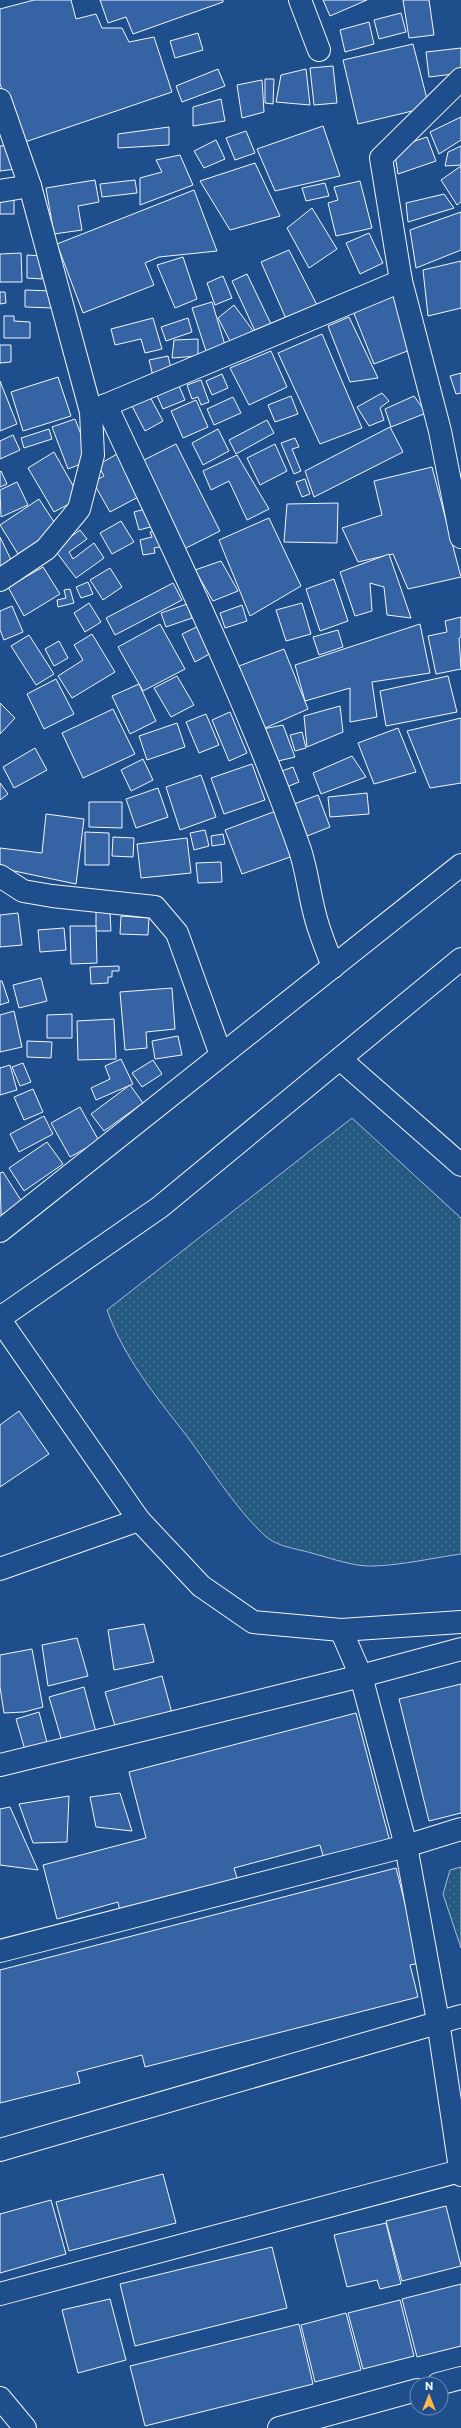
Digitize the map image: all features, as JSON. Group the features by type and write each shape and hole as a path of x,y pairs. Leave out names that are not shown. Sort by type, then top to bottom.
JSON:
{"street":[{"path":"300,0 319,50"},
{"path":"461,79 381,158 401,281 440,431 454,466 461,538"},
{"path":"0,100 30,186 98,409 200,606 246,713 300,851 311,891 314,914 333,967"},
{"path":"0,191 30,186"},
{"path":"98,409 401,281"},
{"path":"0,580 46,549 79,509 93,455 98,409"},
{"path":"0,1231 461,865"},
{"path":"0,876 23,891 52,896 155,907 177,933 221,1055"},
{"path":"461,959 160,1207 0,1319 139,1520 201,1586 253,1622 342,1630 461,1622"},
{"path":"340,1058 461,1165"},
{"path":"0,1569 139,1520"},
{"path":"0,2294 461,2173 438,2021 406,1846 361,1676 342,1630"},
{"path":"0,1765 361,1676 461,1649"},
{"path":"0,1951 406,1846 461,1829"},
{"path":"0,2150 438,2021 461,2016"},
{"path":"449,2381 461,2378"},
{"path":"279,2428 409,2392"},
{"path":"0,2398 26,2428"}],"shaded area":[{"path":"352,1118 461,1218 461,1554 396,1564 367,1566 344,1562 287,1547 268,1538 241,1510 141,1376 122,1344 107,1310"},
{"path":"461,1867 461,1948 443,1894 450,1870"}],"building":[{"path":"34,0 71,0 76,19 96,14 102,28 122,28 129,42 154,37 172,92 22,143 0,84 0,9"},
{"path":"100,0 223,0 223,2 133,34 126,17 108,23"},
{"path":"323,0 367,0 330,16"},
{"path":"403,0 429,0 434,35 409,38"},
{"path":"401,13 406,32 379,39 374,20"},
{"path":"369,22 374,44 345,52 340,30"},
{"path":"198,33 203,50 175,58 170,41"},
{"path":"413,44 429,107 358,124 343,60"},
{"path":"461,48 461,73 429,77 426,52"},
{"path":"333,66 337,103 314,105 310,68"},
{"path":"218,69 225,86 182,102 176,86"},
{"path":"306,69 310,105 276,102 281,75"},
{"path":"265,79 274,79 273,104 265,103"},
{"path":"262,80 264,112 242,118 237,85"},
{"path":"221,99 225,121 193,126 193,107"},
{"path":"461,117 461,140 439,154 430,132"},
{"path":"323,126 340,176 275,191 257,149"},
{"path":"169,127 169,145 118,148 118,134"},
{"path":"246,131 255,153 235,160 226,138"},
{"path":"427,137 436,161 398,174 394,148"},
{"path":"216,140 225,159 204,168 194,151"},
{"path":"12,145 16,169 0,171 0,146"},
{"path":"461,146 461,165 445,166 448,152"},
{"path":"180,155 193,185 140,205 140,178 162,172 156,160"},
{"path":"255,163 280,216 230,230 200,181"},
{"path":"461,166 461,202 457,205 441,180"},
{"path":"95,180 99,202 78,206 82,230 54,234 46,188"},
{"path":"135,180 137,193 102,197 100,184"},
{"path":"360,181 372,228 336,236 328,203 338,200 334,187"},
{"path":"325,183 329,196 306,201 302,188"},
{"path":"194,190 217,251 159,257 145,263 154,285 83,313 57,244"},
{"path":"0,194 14,194 14,214 0,214"},
{"path":"444,194 454,208 408,222 406,203"},
{"path":"312,208 337,249 309,268 287,228"},
{"path":"461,212 461,250 416,268 410,230"},
{"path":"369,233 383,263 360,274 346,243"},
{"path":"289,250 317,305 287,321 261,262"},
{"path":"21,253 22,282 0,282 0,254"},
{"path":"27,255 42,256 42,279 27,278"},
{"path":"183,257 197,299 175,308 157,265"},
{"path":"461,261 461,308 428,316 423,270"},
{"path":"247,274 271,324 255,331 232,281"},
{"path":"223,276 232,298 215,305 207,283"},
{"path":"25,290 53,291 53,308 25,307"},
{"path":"0,292 5,292 6,303 0,304"},
{"path":"395,295 415,348 374,364 353,311"},
{"path":"212,302 225,345 206,351 192,308"},
{"path":"234,305 254,332 231,343 218,318"},
{"path":"4,316 14,316 14,321 30,322 30,338 4,338"},
{"path":"349,317 378,378 350,382 328,326"},
{"path":"153,318 162,349 145,353 141,339 115,345 111,329"},
{"path":"188,318 192,332 166,341 161,327"},
{"path":"322,334 362,428 320,444 278,353"},
{"path":"198,339 198,356 172,358 174,340"},
{"path":"0,345 11,345 11,362 0,363"},
{"path":"271,351 287,387 249,405 230,368"},
{"path":"168,356 172,372 153,376 149,360"},
{"path":"461,373 461,393 456,394 450,376"},
{"path":"222,374 228,388 212,395 206,381"},
{"path":"58,377 71,416 23,431 11,392"},
{"path":"201,380 209,402 201,405 198,397 192,399 187,385"},
{"path":"0,381 17,424 0,431"},
{"path":"177,381 185,400 163,409 155,391"},
{"path":"382,393 389,401 380,408 384,420 369,426 357,407"},
{"path":"149,395 163,421 145,431 131,404"},
{"path":"291,396 298,414 275,422 268,405"},
{"path":"414,396 426,413 391,427 385,409"},
{"path":"233,397 241,413 214,425 207,409"},
{"path":"196,400 208,427 183,438 171,411"},
{"path":"75,419 91,460 68,469 52,427"},
{"path":"267,420 274,433 236,454 229,440"},
{"path":"390,427 403,452 314,497 305,471"},
{"path":"49,429 52,439 24,448 21,438"},
{"path":"218,429 229,451 203,465 192,443"},
{"path":"13,435 20,450 0,459 0,441"},
{"path":"295,438 299,447 292,449 301,471 294,474 281,443"},
{"path":"176,444 220,531 180,551 136,464"},
{"path":"275,444 287,471 260,485 247,458"},
{"path":"54,452 80,498 54,512 28,468"},
{"path":"117,454 140,496 110,512 93,482 104,476 98,465"},
{"path":"237,455 269,509 247,520 229,481 211,490 203,471"},
{"path":"432,467 461,577 408,589 393,554 358,562 342,528 382,515 374,481"},
{"path":"1,471 7,484 0,487 0,472"},
{"path":"305,479 310,494 302,497 296,482"},
{"path":"17,482 28,505 1,517 0,490"},
{"path":"39,499 58,528 18,554 0,525"},
{"path":"338,503 337,543 284,542 287,504"},
{"path":"149,508 154,526 139,530 134,512"},
{"path":"269,518 301,586 250,616 219,540"},
{"path":"121,521 134,542 112,554 100,533"},
{"path":"80,530 87,539 69,552 73,559 94,543 104,558 76,578 54,549"},
{"path":"156,531 160,547 154,548 155,553 143,555 140,540 152,537 150,532"},
{"path":"0,537 15,568 0,575"},
{"path":"389,554 411,618 387,615 384,587 370,583 372,611 355,616 340,572"},
{"path":"221,561 238,591 213,601 195,570"},
{"path":"43,567 60,594 24,616 8,587"},
{"path":"110,568 122,587 103,600 90,580"},
{"path":"334,579 348,621 320,631 306,589"},
{"path":"88,582 93,594 81,598 76,587"},
{"path":"173,583 182,600 115,635 106,618"},
{"path":"70,589 74,603 58,607 57,600 66,598 64,590"},
{"path":"89,603 101,622 85,632 74,613"},
{"path":"302,603 311,634 286,641 276,610"},
{"path":"187,604 192,618 166,627 161,613"},
{"path":"242,605 247,621 225,628 220,613"},
{"path":"12,606 23,632 4,640 0,630 0,611"},
{"path":"461,617 461,637 459,638 461,669 436,674 428,636 447,632 445,621"},
{"path":"160,624 185,669 143,691 118,647"},
{"path":"420,624 430,673 372,682 377,717 350,722 350,688 305,701 295,665"},
{"path":"201,625 213,652 195,662 182,634"},
{"path":"338,630 343,647 319,655 313,637"},
{"path":"92,634 115,672 72,698 58,676 83,660 74,645"},
{"path":"29,635 54,674 36,685 11,646"},
{"path":"59,641 68,658 54,666 45,649"},
{"path":"284,649 308,709 263,729 239,666"},
{"path":"177,676 194,705 171,717 154,688"},
{"path":"448,676 457,712 386,726 380,691"},
{"path":"56,679 74,714 44,729 27,694"},
{"path":"139,684 156,721 130,734 112,696"},
{"path":"0,703 15,718 0,734"},
{"path":"340,706 343,732 307,747 304,716"},
{"path":"113,709 135,754 83,778 62,733"},
{"path":"230,712 247,753 229,761 212,720"},
{"path":"206,714 219,745 199,753 186,722"},
{"path":"461,718 461,783 430,788 407,731"},
{"path":"177,723 185,747 147,760 139,736"},
{"path":"283,725 295,757 274,762 263,729"},
{"path":"398,728 416,772 374,784 358,743"},
{"path":"302,732 306,748 295,751 290,735"},
{"path":"35,748 47,770 14,788 3,767"},
{"path":"352,756 366,777 321,794 313,773"},
{"path":"143,759 153,780 131,791 121,770"},
{"path":"252,764 265,800 224,814 211,778"},
{"path":"293,767 299,782 284,788 279,772"},
{"path":"201,775 216,817 180,830 166,787"},
{"path":"0,783 8,794 0,800"},
{"path":"158,788 168,817 136,828 126,799"},
{"path":"367,793 369,814 330,817 328,797"},
{"path":"318,795 330,827 307,836 294,804"},
{"path":"89,802 122,802 122,828 89,827"},
{"path":"276,811 293,856 242,874 225,830"},
{"path":"46,814 84,819 76,884 0,868 0,848 42,853"},
{"path":"205,830 209,846 194,850 190,833"},
{"path":"85,832 109,833 109,865 85,865"},
{"path":"223,834 225,844 212,846 211,836"},
{"path":"113,837 134,838 133,857 112,856"},
{"path":"187,838 191,873 141,878 137,844"},
{"path":"221,862 222,882 198,883 196,863"},
{"path":"96,912 110,912 111,931 96,931"},
{"path":"18,913 22,945 0,947 0,915"},
{"path":"121,916 149,918 148,935 120,934"},
{"path":"70,926 96,926 97,963 71,964"},
{"path":"64,928 66,950 40,952 38,930"},
{"path":"119,966 119,971 112,971 112,977 108,977 108,983 91,984 90,967"},
{"path":"41,978 47,1001 19,1008 13,985"},
{"path":"0,981 2,981 9,1002 0,1005"},
{"path":"172,988 175,1029 146,1032 147,1048 125,1050 120,992"},
{"path":"14,1011 22,1047 0,1052 0,1015"},
{"path":"72,1014 72,1038 47,1038 47,1015"},
{"path":"114,1019 116,1059 78,1060 77,1021"},
{"path":"178,1036 182,1055 155,1059 152,1041"},
{"path":"27,1041 52,1042 51,1058 27,1057"},
{"path":"121,1059 133,1084 96,1100 91,1088 110,1079 105,1066"},
{"path":"153,1060 162,1074 142,1087 132,1073"},
{"path":"23,1063 31,1082 20,1086 12,1067"},
{"path":"10,1065 17,1090 0,1095 0,1068"},
{"path":"130,1085 143,1103 104,1131 91,1114"},
{"path":"33,1089 43,1112 24,1120 14,1097"},
{"path":"80,1107 99,1141 70,1157 51,1123"},
{"path":"44,1116 53,1134 19,1152 10,1134"},
{"path":"47,1142 63,1164 24,1191 9,1168"},
{"path":"3,1172 22,1202 1,1215 0,1173"},
{"path":"19,1411 49,1454 0,1487 0,1425"},
{"path":"144,1624 154,1662 114,1670 108,1630"},
{"path":"77,1638 88,1676 48,1686 42,1645"},
{"path":"32,1649 43,1707 24,1712 4,1713 0,1687 0,1655"},
{"path":"162,1676 173,1717 117,1733 105,1692"},
{"path":"461,1684 461,1813 429,1821 399,1699"},
{"path":"84,1687 97,1736 63,1745 49,1697"},
{"path":"39,1712 49,1750 27,1757 16,1719"},
{"path":"356,1713 390,1842 324,1859 320,1845 234,1868 238,1881 120,1912 118,1902 57,1919 43,1865 146,1838 129,1772"},
{"path":"120,1793 132,1831 96,1827 90,1797"},
{"path":"69,1796 67,1842 33,1843 19,1804"},
{"path":"10,1807 38,1870 0,1865 0,1809"},
{"path":"396,1868 420,1963 410,1965 418,1997 145,2067 142,2055 77,2072 80,2083 0,2103 0,1970"},
{"path":"163,2174 176,2223 69,2251 56,2202"},
{"path":"51,2200 66,2254 0,2273 0,2214"},
{"path":"446,2206 461,2266 402,2281 386,2221"},
{"path":"386,2223 401,2284 380,2289 377,2280 347,2287 334,2235"},
{"path":"272,2247 287,2308 135,2346 120,2284"},
{"path":"461,2284 461,2346 417,2357 402,2299"},
{"path":"110,2299 126,2360 78,2373 62,2310"},
{"path":"400,2300 414,2356 363,2369 348,2313"},
{"path":"346,2313 361,2370 315,2382 301,2325"},
{"path":"299,2324 313,2384 145,2426 130,2366"}]}
